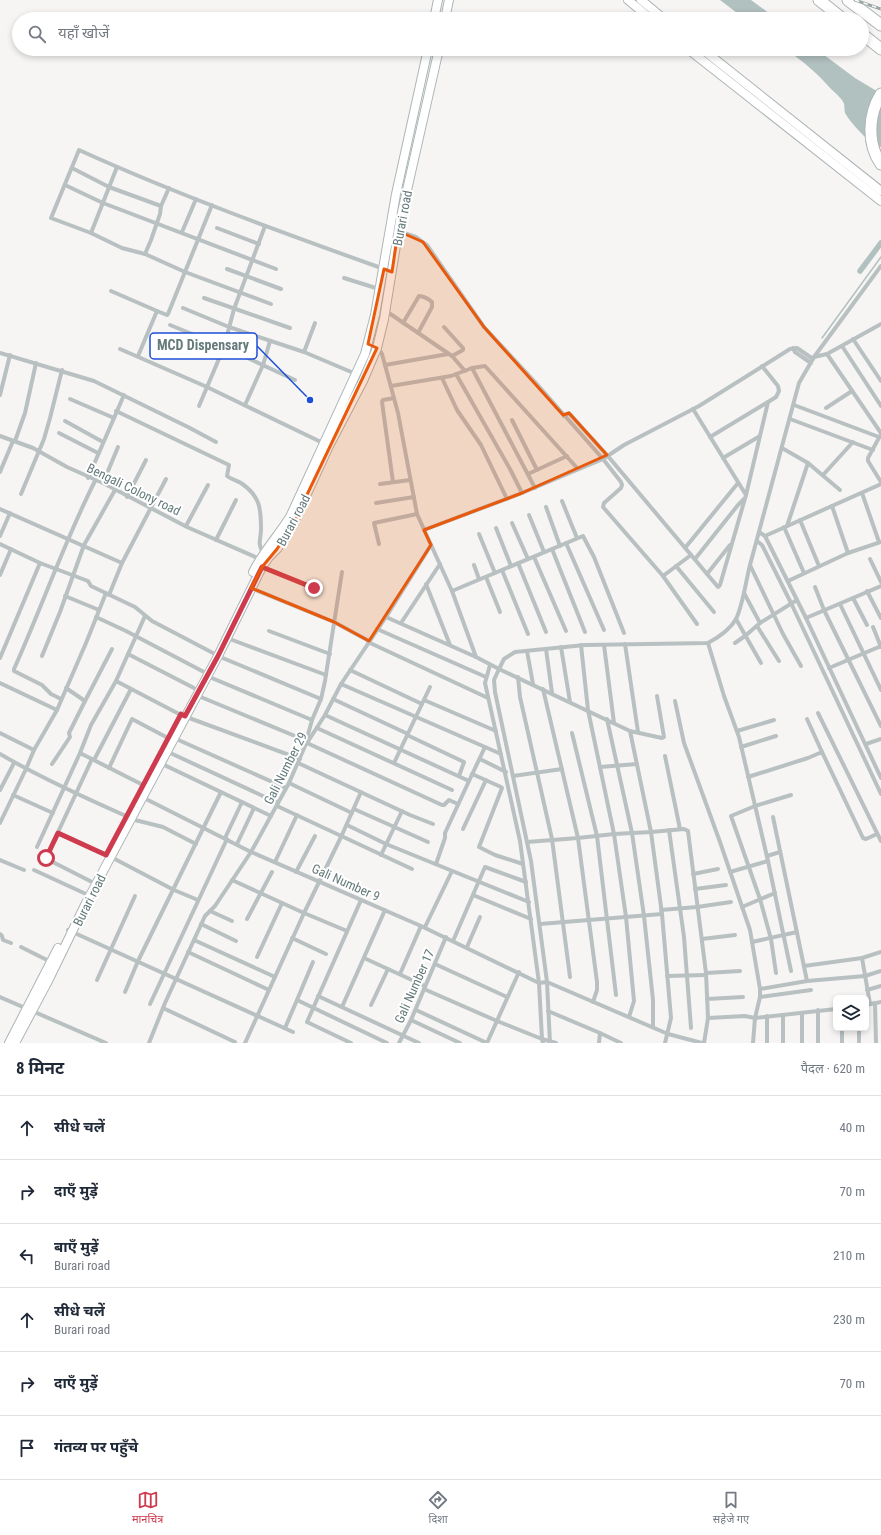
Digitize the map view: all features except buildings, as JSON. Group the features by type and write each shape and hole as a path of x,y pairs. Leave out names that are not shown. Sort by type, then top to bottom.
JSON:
{"highway":[{"path":"819,0 834,12"},
{"path":"848,0 864,12"},
{"path":"869,16 881,25"},
{"path":"869,40 881,49"},
{"path":"881,94 873,114 871,129 876,157 881,164"}],"main road":[{"path":"435,12 438,0"},
{"path":"446,12 449,0"},
{"path":"628,0 643,12"},
{"path":"641,0 656,12"},
{"name":"Burari road","path":"129,818 143,786 171,738 205,674 227,638 251,588 262,560 269,557 278,549 292,524 340,416 368,344 384,269 396,194 426,56"},
{"name":"Burari road","path":"216,655 262,560 290,517 323,443 363,381 377,348 392,272 398,231 437,56"},
{"path":"697,56 881,201"},
{"path":"711,56 881,191"},
{"name":"Burari road","path":"8,1043 29,1010 108,856 160,763 171,738"},
{"name":"Burari road","path":"15,1043 51,962 70,930 92,882 108,856"}],"street":[{"path":"271,304 185,272 145,254 122,248 91,233 51,218 79,150 117,167 265,226 392,272"},
{"path":"91,233 117,167"},
{"path":"72,168 109,187 161,206"},
{"path":"65,185 103,202 276,269"},
{"path":"145,254 157,223 161,206 169,188"},
{"path":"182,232 196,199"},
{"path":"111,291 157,311 168,314 212,205"},
{"path":"199,406 224,347 234,309 265,226"},
{"path":"217,228 259,244"},
{"path":"398,231 420,239 427,245 484,327 605,457 685,548 689,556 695,559 717,586 719,586 745,497 768,402"},
{"path":"550,1042 548,1011 531,919 520,841 506,772 488,698 485,683 486,677 495,667 511,654 527,651 581,645 660,645 708,643 726,632 736,619 744,594 756,541 800,383 811,359 881,266"},
{"path":"227,269 281,289"},
{"path":"344,278 380,290"},
{"path":"403,323 419,296 422,296 432,302 432,307 418,333"},
{"path":"204,298 290,328"},
{"path":"183,308 229,327 304,352 356,374"},
{"path":"138,356 157,311"},
{"path":"385,311 451,355 465,371"},
{"path":"304,352 315,323"},
{"path":"424,530 535,488 605,457 693,409 762,366 795,350 811,359 827,354 881,324"},
{"path":"170,325 224,347 295,380"},
{"path":"385,365 451,355 462,350 463,348 444,327"},
{"path":"853,339 881,381"},
{"path":"245,405 263,365 270,341"},
{"path":"368,344 377,348 382,354 398,413 417,514 452,591 476,657"},
{"path":"842,346 881,406"},
{"path":"120,349 207,387 323,443"},
{"path":"0,353 36,362 94,380 216,442"},
{"path":"827,354 880,435"},
{"path":"0,396 10,355"},
{"path":"0,472 25,413 36,362"},
{"path":"391,386 442,378 472,368 483,365 486,366 578,469"},
{"path":"710,437 776,397 779,392 778,386 762,366"},
{"path":"472,368 535,488"},
{"path":"21,494 39,452 50,418 62,370"},
{"path":"456,374 522,493"},
{"path":"442,378 457,410 481,445 507,499"},
{"path":"826,408 852,391"},
{"path":"88,478 124,395"},
{"path":"393,482 382,401 394,398"},
{"path":"70,399 114,418"},
{"path":"794,405 880,435"},
{"path":"693,409 745,497"},
{"path":"116,411 230,465 227,476 251,492 259,503 261,528 259,544 262,560"},
{"path":"790,419 873,450"},
{"path":"512,420 537,470"},
{"path":"65,421 103,442"},
{"path":"59,433 98,453"},
{"path":"765,536 881,483 868,461 880,435"},
{"name":"Bengali Colony road","path":"0,436 33,448 88,478 103,483 127,497 186,526 262,560 314,588"},
{"path":"723,458 760,436"},
{"path":"823,475 853,442"},
{"path":"103,483 118,447"},
{"path":"782,448 808,463 840,490"},
{"path":"528,474 567,456"},
{"path":"605,457 622,485 621,488 604,503 603,507 663,576 697,624"},
{"path":"127,497 146,460"},
{"path":"804,573 785,526 808,463"},
{"path":"0,823 34,750 57,710 99,610 166,479"},
{"path":"380,484 410,480"},
{"path":"61,699 51,694 42,685 14,670 55,569 95,481"},
{"path":"685,548 738,483"},
{"path":"186,526 208,484"},
{"path":"42,656 66,596 72,575 84,545 115,490"},
{"path":"788,581 848,553 880,542 862,493"},
{"path":"376,503 414,497"},
{"path":"695,559 745,497"},
{"path":"216,540 236,500"},
{"path":"562,501 577,538"},
{"path":"832,506 848,553"},
{"path":"546,508 560,546"},
{"path":"0,509 122,563"},
{"path":"0,536 10,513"},
{"path":"379,544 374,523 417,514"},
{"path":"529,515 544,552"},
{"path":"800,520 819,566"},
{"path":"512,523 528,559"},
{"path":"496,528 512,566"},
{"path":"759,532 765,536 788,581 794,602 806,618 811,638 829,668 881,778"},
{"path":"479,534 495,573"},
{"path":"452,591 583,536 585,537 624,633"},
{"path":"756,541 762,545 794,602 881,794"},
{"path":"566,543 604,630"},
{"path":"707,574 732,543"},
{"path":"0,544 40,563 88,582 90,585 135,607 145,616 216,655 321,698"},
{"name":"Gali Number 29","path":"149,1043 164,1003 205,916 215,906 251,852 289,783 306,744 325,715 341,684 368,641 386,617 431,545"},
{"path":"0,575 11,549"},
{"path":"552,549 585,632"},
{"path":"663,576 689,556"},
{"path":"534,557 566,631"},
{"path":"870,559 881,582"},
{"path":"0,658 40,563"},
{"path":"518,563 546,632"},
{"path":"401,623 440,564"},
{"path":"474,565 479,580"},
{"path":"750,565 773,614 801,666"},
{"path":"676,566 714,612"},
{"path":"502,570 528,634"},
{"path":"306,744 312,720 321,698 326,675 342,572"},
{"path":"486,577 500,612"},
{"path":"426,584 450,645"},
{"path":"806,618 881,586"},
{"path":"815,587 824,610 881,726"},
{"path":"251,588 334,622 368,641 488,698"},
{"path":"867,592 881,618"},
{"path":"744,594 758,624 779,661"},
{"path":"66,596 99,610"},
{"path":"853,598 867,625"},
{"path":"735,643 758,624 794,602"},
{"path":"840,604 881,690"},
{"path":"37,847 94,720 116,681 145,616"},
{"path":"96,617 205,674 312,720"},
{"path":"386,617 476,657 630,731 662,738 664,737 657,696"},
{"path":"736,619 761,663"},
{"path":"829,668 881,646 873,628"},
{"path":"377,629 486,677"},
{"path":"269,631 330,654"},
{"path":"227,638 326,675"},
{"path":"708,643 741,747 768,858 791,971"},
{"path":"625,644 638,732"},
{"path":"581,645 588,710 614,834 626,917 634,1001 629,1017"},
{"path":"604,645 614,723"},
{"path":"561,647 570,702"},
{"path":"52,764 70,737 69,732 112,648"},
{"path":"546,649 552,693"},
{"path":"527,651 533,684"},
{"path":"128,654 195,692 306,744 442,805 449,800 458,804"},
{"path":"495,667 495,692 528,842 540,924 543,983 542,1042"},
{"path":"350,670 423,702 496,731"},
{"path":"518,677 520,697 552,839 570,977"},
{"path":"116,681 183,715 299,761 361,792 433,824"},
{"path":"0,683 57,710"},
{"path":"341,684 501,754"},
{"path":"394,763 430,687"},
{"path":"66,688 85,701"},
{"path":"46,858 76,794 130,689"},
{"path":"543,689 578,838 597,982 597,990 593,1002"},
{"path":"333,699 464,762 459,776"},
{"path":"675,701 684,743 750,930 760,989 760,997 754,1018 753,1043"},
{"path":"818,713 881,841"},
{"path":"325,715 469,780"},
{"path":"109,768 132,719 171,738 286,788"},
{"path":"607,719 632,833 644,916 653,1000 653,1027"},
{"path":"807,719 863,838 866,839 877,834"},
{"path":"736,731 774,720"},
{"path":"317,728 452,790"},
{"path":"630,731 651,832 661,912 671,1018 665,1043"},
{"path":"0,733 34,750"},
{"path":"572,733 597,836 616,995"},
{"path":"741,747 776,736"},
{"path":"866,744 881,739"},
{"path":"436,864 445,838 445,833 485,747"},
{"path":"166,751 412,870"},
{"path":"748,777 808,758 822,752"},
{"path":"80,753 143,786"},
{"path":"0,754 76,794 129,818 163,827 196,844"},
{"path":"665,756 680,829"},
{"path":"480,759 506,772"},
{"path":"0,790 14,762"},
{"path":"160,763 271,816"},
{"path":"600,767 637,764"},
{"path":"513,776 562,769"},
{"path":"472,774 502,788 479,847 523,864"},
{"path":"463,829 486,780"},
{"path":"289,783 428,842"},
{"path":"125,992 138,961 221,792"},
{"path":"245,1043 292,938 361,792"},
{"path":"13,795 52,813"},
{"path":"776,973 771,939 760,899 750,866 731,816 755,806 791,795"},
{"name":"Gali Number 9","path":"142,797 251,852 446,937 543,983 593,1002 668,1034 703,1043"},
{"path":"150,1004 242,802"},
{"path":"237,844 254,808"},
{"path":"381,855 402,811"},
{"path":"275,862 297,815"},
{"path":"773,817 807,981"},
{"path":"346,825 386,844 529,902"},
{"path":"528,842 680,829 686,829 688,831 706,974 708,1018 703,1043"},
{"path":"669,830 681,909 691,1028"},
{"path":"58,833 108,856 174,890 198,900"},
{"path":"296,872 314,836"},
{"path":"730,872 750,866 780,852"},
{"path":"41,856 92,882"},
{"path":"0,860 24,870"},
{"path":"453,941 485,867 526,882"},
{"path":"693,874 718,869"},
{"path":"34,870 86,894"},
{"path":"400,974 452,871"},
{"path":"247,919 272,872"},
{"path":"232,880 347,931"},
{"path":"695,889 726,885"},
{"path":"742,907 775,893"},
{"path":"473,895 531,919"},
{"path":"97,980 135,896"},
{"path":"351,1043 308,1023 318,996 361,900"},
{"path":"540,924 644,916 661,912 731,902"},
{"path":"257,957 282,903"},
{"path":"342,1007 385,910"},
{"path":"210,911 232,921"},
{"path":"467,947 480,917"},
{"path":"201,924 236,941"},
{"path":"70,930 293,1032"},
{"path":"752,942 797,932"},
{"path":"0,934 3,940 11,943"},
{"path":"702,939 735,935"},
{"name":"Gali Number 17","path":"399,1043 416,1010 424,987 446,937"},
{"path":"292,938 326,954"},
{"path":"194,940 275,977"},
{"path":"21,947 51,962"},
{"path":"188,952 269,990"},
{"path":"804,966 862,958 881,952"},
{"path":"364,958 542,1042 556,1043"},
{"path":"862,958 867,995"},
{"path":"285,1028 313,962"},
{"path":"435,964 507,997"},
{"path":"371,1005 388,968"},
{"path":"667,976 740,971"},
{"path":"760,989 807,981 865,976 881,971"},
{"path":"416,1010 487,1043 496,1026 518,972"},
{"path":"867,990 881,986"},
{"path":"760,997 811,990"},
{"path":"318,996 419,1043"},
{"path":"0,997 106,1043"},
{"path":"707,1000 743,998"},
{"path":"297,1000 386,1043"},
{"path":"869,1005 881,1002"},
{"path":"876,1003 876,1043"},
{"path":"163,1008 235,1042"},
{"path":"708,1018 745,1016 754,1018 833,1009"},
{"path":"818,1010 818,1043"},
{"path":"548,1011 620,1043"},
{"path":"802,1013 802,1043"},
{"path":"783,1015 784,1043"},
{"path":"767,1016 767,1043"},
{"path":"411,1020 460,1043"},
{"path":"842,1031 842,1043"},
{"path":"859,1031 859,1043"},
{"path":"598,1043 600,1033"}],"highlighted area":[{"path":"398,231 423,242 484,327 563,415 569,413 607,455 522,493 424,530 431,545 369,641 334,622 251,588 262,567 277,549 293,524 377,348 368,344 384,269 392,272"}],"shaded area":[{"path":"720,0 751,0 767,12 736,12"},
{"path":"795,56 825,56 855,78 875,90 881,96 881,147 872,143 861,133 845,113 844,105 841,99 822,79"}],"waterway":[{"path":"860,271 881,243"},
{"path":"822,338 881,257"}],"railway":[{"path":"855,0 881,9"}],"place":[{"name":"MCD Dispensary","path":"310,400"}],"route":[{"path":"46,858 58,833 106,855 181,714 185,716 218,656 262,567 314,588"}]}
